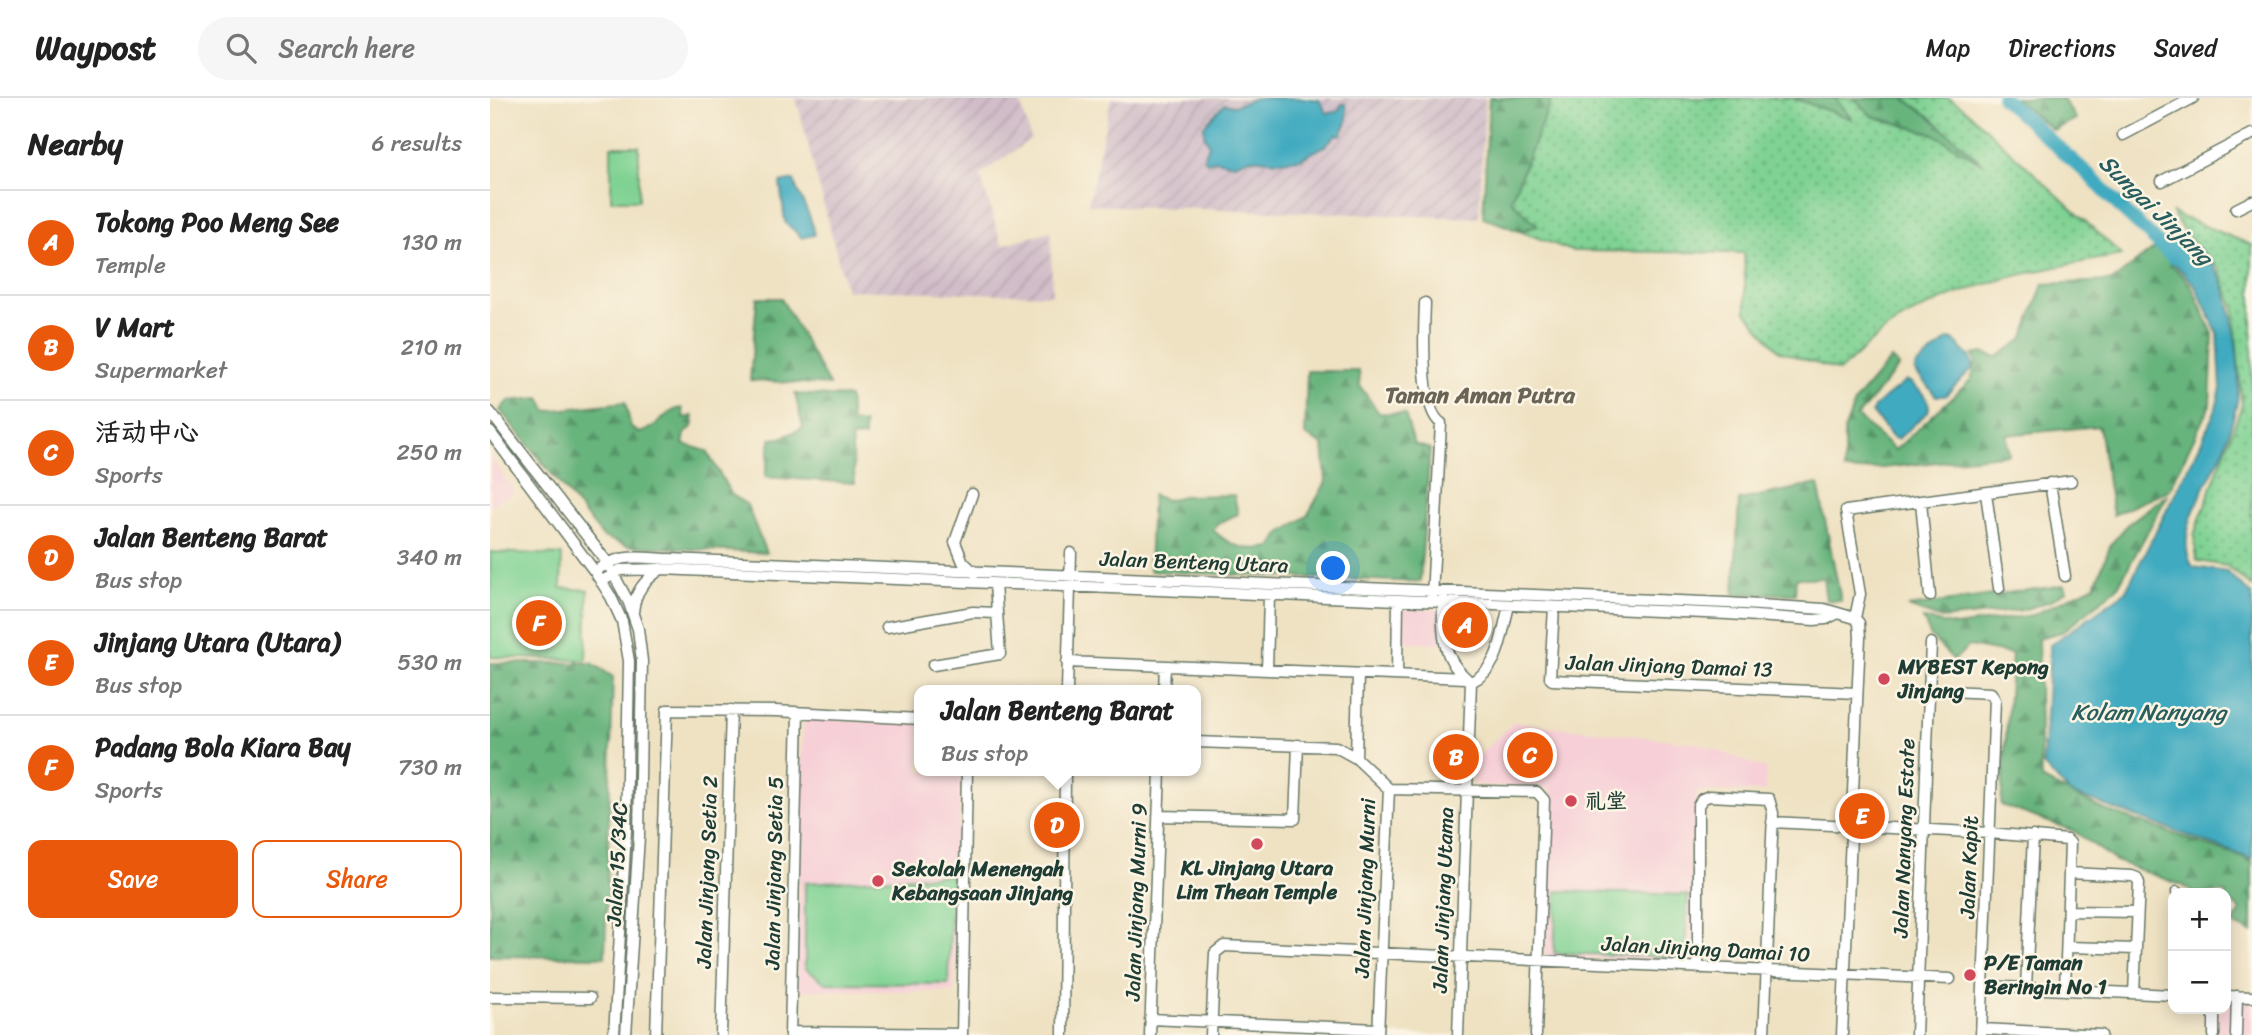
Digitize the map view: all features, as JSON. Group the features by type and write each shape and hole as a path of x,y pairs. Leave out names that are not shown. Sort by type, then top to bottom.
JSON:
{"street":[{"path":"2123,135 2193,98"},
{"path":"2162,181 2252,134"},
{"path":"2236,209 2252,201"},
{"path":"1425,303 1425,367 1430,405 1432,414 1441,424 1437,597 1443,643 1449,658 1468,680"},
{"name":"Jalan 15/34C","path":"490,412 614,573 633,612 642,651 639,837 626,1035"},
{"name":"Jalan 15/34C","path":"490,432 598,577 617,609 627,640 629,694 626,831 614,1035"},
{"path":"1843,1035 1860,637 1859,623 1855,618 1860,594 1846,511 2071,481"},
{"path":"2050,483 2065,576"},
{"path":"1986,493 1999,588"},
{"path":"972,494 955,542 963,562 975,573"},
{"path":"1922,502 1930,596"},
{"path":"1067,685 1071,553"},
{"name":"Jalan Benteng Utara","path":"607,562 632,558 975,573 1070,582 1143,585 1437,597 1727,603 1824,609 1836,614"},
{"path":"598,577 607,562"},
{"name":"Jalan Benteng Utara","path":"598,577 628,569 660,569 995,584 1070,582"},
{"path":"633,612 642,584 660,569"},
{"path":"933,665 1000,654 995,584"},
{"name":"Jalan Benteng Utara","path":"1143,585 1269,596 1398,601 1437,597 1508,606 1814,620 1845,613 1855,618"},
{"path":"1267,670 1269,596"},
{"path":"1397,676 1398,601"},
{"path":"1067,662 1468,680 1481,677 1491,666 1499,651 1508,606"},
{"name":"Jalan Jinjang Damai 13","path":"1554,607 1552,680 1857,693"},
{"path":"887,627 973,612 996,613"},
{"name":"Jalan Nanyang Estate","path":"1916,1035 1931,643"},
{"path":"1164,685 1165,666"},
{"path":"1201,741 1336,747 1356,758 1358,674"},
{"name":"Jalan Jinjang Utama","path":"1458,1035 1468,680"},
{"name":"Jalan Kapit","path":"1929,690 1991,694 1995,700 1982,1032"},
{"path":"656,1035 666,713 671,709 731,710 914,719"},
{"name":"Jalan Jinjang Setia 2","path":"722,1035 731,710"},
{"name":"Jalan Jinjang Setia 5","path":"790,1033 798,712"},
{"path":"1158,816 1295,819 1298,746"},
{"name":"Jalan Jinjang Murni","path":"1356,758 1389,789 1378,1032"},
{"path":"790,1033 961,1034 967,776"},
{"path":"1063,1035 1065,776"},
{"name":"Jalan Jinjang Murni 9","path":"1150,1035 1160,776"},
{"path":"1389,789 1537,792 1544,800 1535,1035"},
{"path":"1698,968 1699,806 1702,799 1709,796 1769,799 1772,822 1764,1035"},
{"path":"1772,822 2062,838 2070,843 2065,990"},
{"path":"2026,988 2034,836"},
{"path":"2069,873 2137,878 2134,993"},
{"path":"2068,911 2137,912"},
{"name":"Jalan Jinjang Damai 10","path":"1212,1021 1215,953 1224,946 1950,979"},
{"path":"2067,947 2136,949"},
{"path":"1983,986 2168,995"},
{"path":"2236,1035 2232,996 2252,997"},
{"path":"490,997 590,998"},
{"path":"2214,1014 2214,1035"},
{"path":"1150,1019 1378,1032"},
{"path":"1211,1035 1212,1021"},
{"path":"1982,1032 2101,1035"}],"shaded area":[{"path":"796,98 1019,98 1031,139 980,175 1002,245 1051,231 1052,295 846,290"},
{"path":"1111,98 1485,98 1479,218 1088,205"},
{"path":"490,455 514,492 490,506"},
{"path":"1401,608 1440,610 1441,643 1400,642"},
{"name":"Sekolah Menengah Kebangsaan Jinjang","path":"808,719 914,723 914,776 961,776 954,992 796,990 803,726"},
{"path":"1514,722 1698,743 1766,769 1765,792 1697,791 1693,961 1545,957 1551,789 1473,785 1477,757"},
{"path":"2231,999 2252,1000 2252,1035 2216,1035 2217,1014 2231,1014"}],"green space":[{"path":"1489,98 1552,98 1511,200 1538,226 1519,231 1483,217"},
{"path":"1552,98 1793,98 1850,118 1835,98 1854,98 1872,116 1934,134 1978,161 1929,116 1903,98 1949,98 1964,108 2122,255 2037,271 1954,295 1893,325 1839,371 1779,351 1746,312 1744,253 1572,251 1519,231 1537,226 1511,200"},
{"path":"1793,98 1835,98 1852,119"},
{"path":"1854,98 1903,98 1929,116 1983,164 1934,134 1872,116"},
{"path":"2014,98 2062,98 2076,119 2053,130"},
{"path":"611,146 639,146 639,200 611,200"},
{"path":"2172,213 2252,245 2252,587 2227,566 2197,561 2194,535 2242,405 2234,308 2219,268 2186,235"},
{"path":"2156,247 2191,285 2213,334 2210,405 2169,490 2113,515 2099,426 2006,435 2009,454 1844,470 1844,431 1855,401 1891,359 1899,366 1857,417 1895,450 1971,380 1976,361 1973,355 1982,353 1997,357 2023,339 2043,284 2112,281"},
{"path":"757,298 781,298 829,385 750,380"},
{"path":"1307,371 1359,371 1360,386 1379,413 1405,414 1414,444 1430,449 1420,582 1149,571 1152,495 1167,500 1183,496 1234,495 1238,514 1218,523 1213,530 1226,541 1254,549 1271,547 1280,534 1307,516 1326,482 1323,445 1305,435"},
{"path":"795,394 849,397 851,422 864,424 864,437 851,438 855,483 765,477 771,439 781,438 803,428"},
{"path":"540,398 547,411 625,402 631,427 639,433 651,428 676,409 682,408 684,418 693,416 694,425 685,434 683,444 707,451 731,494 747,505 766,553 627,546 603,537 500,410 508,401"},
{"path":"1818,484 1841,601 1826,600 1823,578 1796,578 1795,594 1734,594 1739,500"},
{"path":"2168,494 2117,588 2062,632 2038,638 2041,779 2102,809 2252,861 2252,933 2233,924 2241,910 2231,903 2231,888 2186,888 2116,861 2074,831 2001,805 2012,654 1969,646 1954,660 1931,637 1923,619 1956,626 2033,615 2095,585 2111,544 2129,523"},
{"path":"490,552 562,555 561,588 588,590 586,660 490,657"},
{"path":"2064,585 2066,591 2050,601 2023,610 1942,619 1908,607"},
{"path":"490,663 592,663 613,677 605,957 490,956"},
{"path":"952,875 948,984 826,983 805,968 805,883"},
{"path":"1557,891 1688,895 1685,957 1554,953"}],"water":[{"path":"1255,98 1319,100 1327,113 1338,112 1342,104 1346,104 1347,122 1341,135 1336,134 1325,146 1300,159 1279,161 1250,158 1235,164 1215,160 1207,162 1204,158 1209,145 1204,126 1224,104 1234,106"},
{"path":"794,180 809,214 814,235 802,238 785,222 780,183"},
{"name":"Kolam Nanyang","path":"2172,236 2197,249 2217,271 2228,299 2235,338 2238,377 2236,407 2222,453 2194,509 2187,540 2193,567 2227,572 2252,595 2252,859 2070,793 2043,765 2050,645 2125,592 2199,447 2215,411 2221,389 2218,334 2195,285 2159,247"},
{"path":"1949,339 1971,358 1973,365 1945,396 1936,396 1915,371 1917,365"},
{"path":"1906,381 1924,395 1929,407 1928,412 1898,439 1893,438 1872,412 1874,407"}],"waterway":[{"name":"Sungai Jinjang","path":"2003,98 2089,175 2173,257"}],"place":[{"name":"Padang Bola Kiara Bay","path":"539,623"},
{"name":"Tokong Poo Meng See","path":"1465,625"},
{"name":"MYBEST Kepong Jinjang","path":"1884,679"},
{"name":"活动中心","path":"1530,755"},
{"name":"V Mart","path":"1456,757"},
{"name":"礼堂","path":"1571,801"},
{"name":"Jinjang Utara (Utara)","path":"1862,816"},
{"name":"Jalan Benteng Barat","path":"1057,825"},
{"name":"KL Jinjang Utara Lim Thean Temple","path":"1257,844"},
{"name":"Sekolah Menengah Kebangsaan Jinjang","path":"878,881"},
{"name":"P/E Taman Beringin No 1","path":"1970,975"}],"district":[{"name":"Taman Aman Putra","path":"1480,395"}]}
